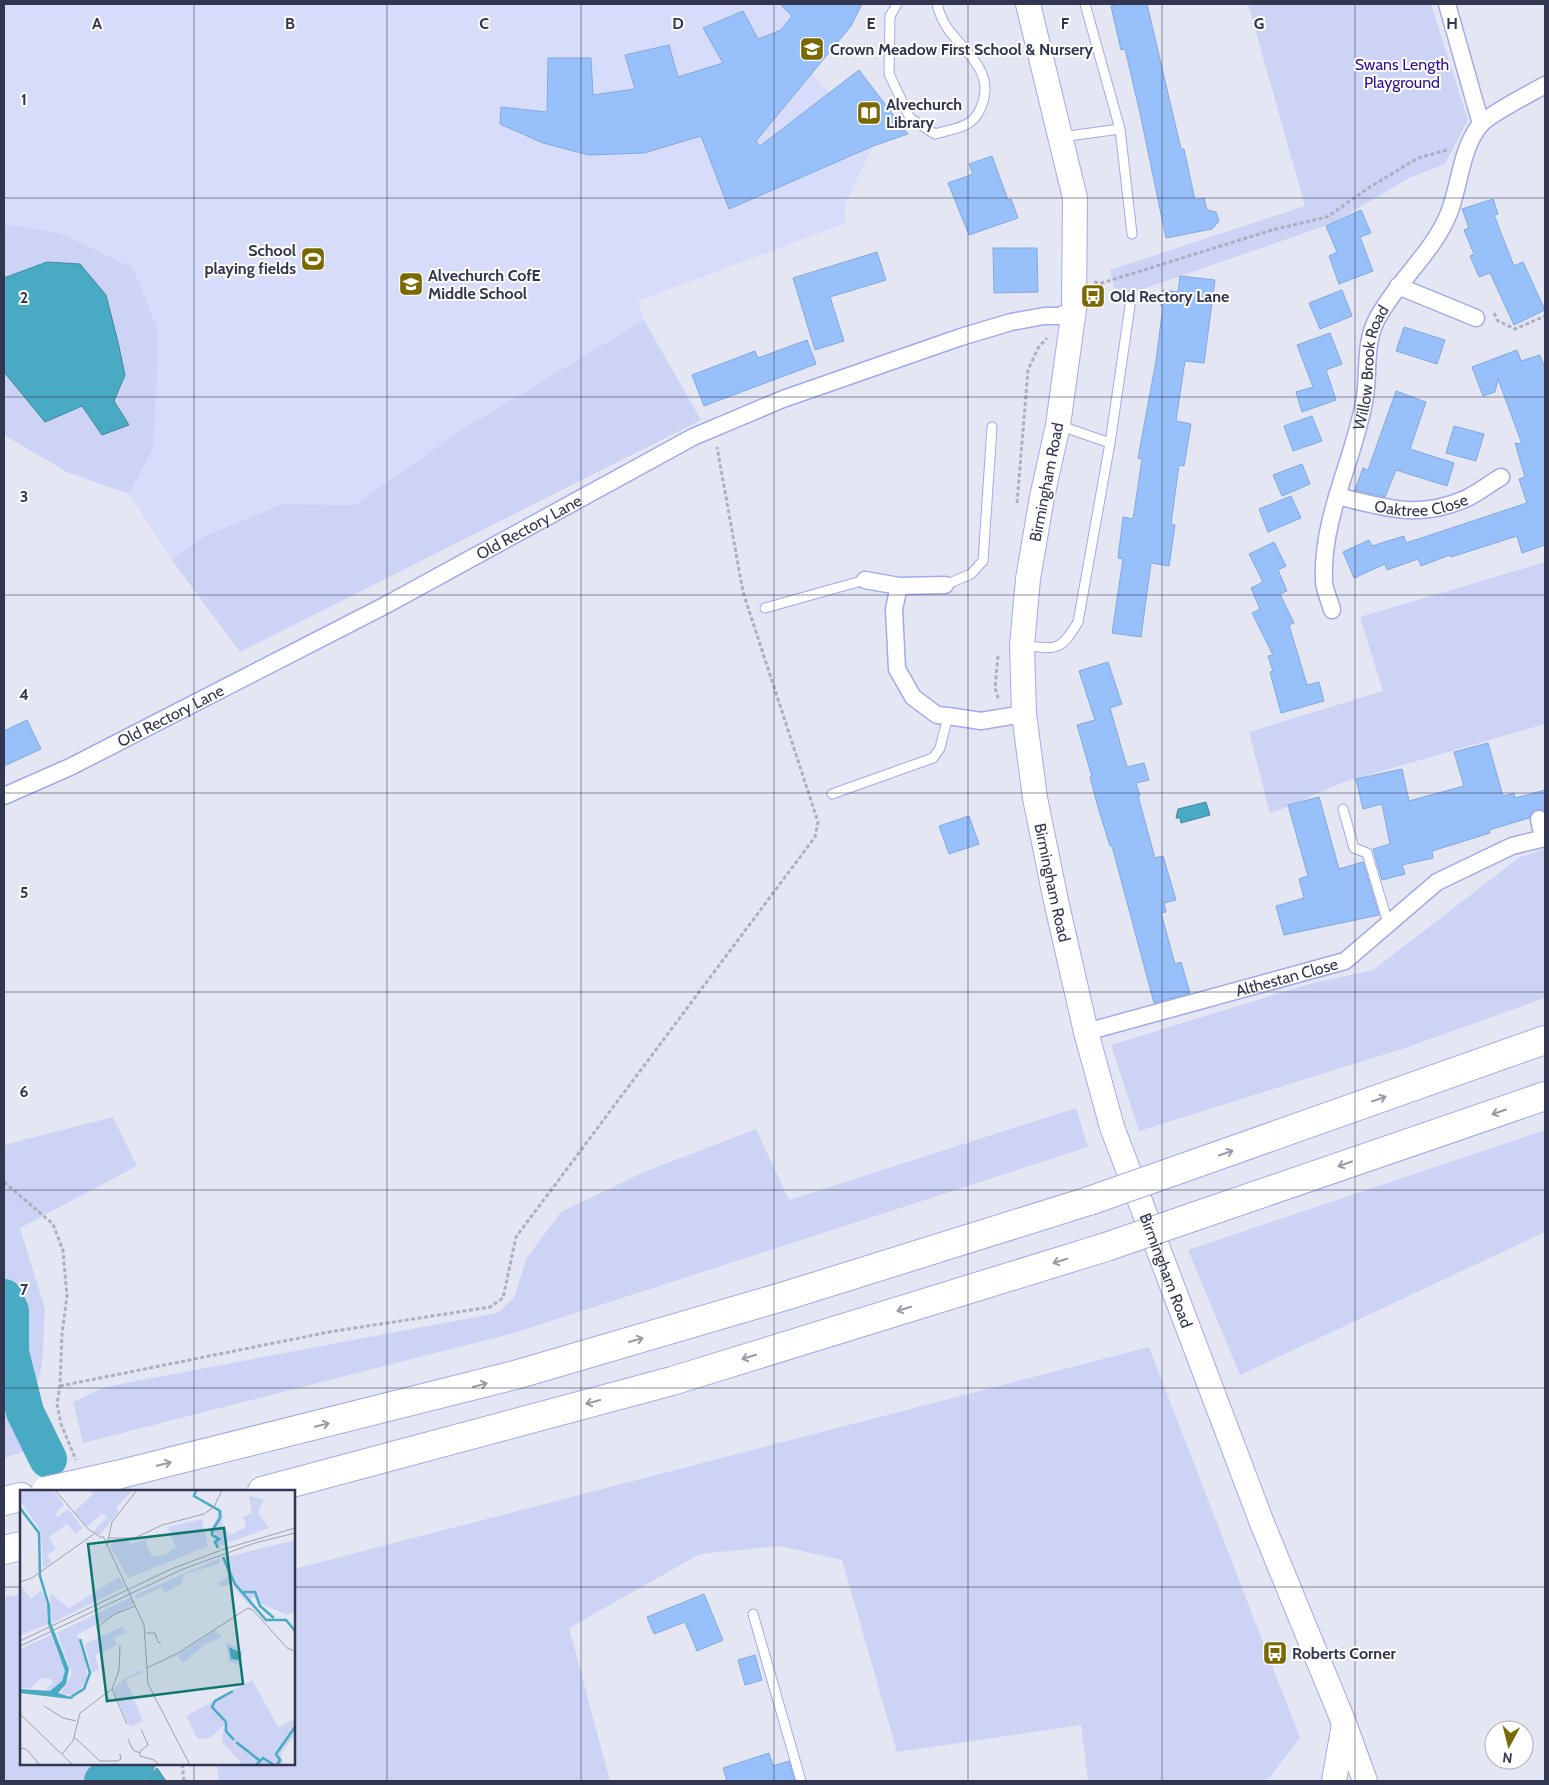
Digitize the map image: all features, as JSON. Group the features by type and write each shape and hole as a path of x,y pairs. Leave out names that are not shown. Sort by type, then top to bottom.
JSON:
{"highway":[{"path":"50,1490 516,1375 785,1296 1089,1200 1545,1040"},
{"path":"266,1490 672,1381 1106,1246 1545,1096"},
{"path":"4,1550 20,1546"}],"main road":[{"name":"Birmingham Road","path":"1028,4 1075,198 1074,279 1064,312 1058,425 1042,497 1028,579 1022,645 1024,714 1035,798 1086,1032 1115,1136 1262,1523 1344,1723 1364,1781"},
{"path":"1334,1781 1344,1723"}],"street":[{"path":"1447,4 1482,124 1545,84"},
{"name":"Willow Brook Road","path":"1332,610 1324,582 1328,543 1337,496 1358,432 1366,395 1368,353 1373,328 1376,319 1398,286 1429,248 1449,214 1470,144 1482,124"},
{"path":"1398,286 1476,318"},
{"name":"Old Rectory Lane","path":"4,796 95,754 386,605 693,437 783,400 961,337 1010,322 1064,312"},
{"name":"Oaktree Close","path":"1337,496 1404,512 1439,509 1467,499 1501,477"},
{"path":"865,580 899,586 945,585"},
{"path":"899,586 894,609 897,669 913,696 937,714 948,716 981,721 1024,714"},
{"name":"Althestan Close","path":"1086,1032 1345,961 1437,882 1512,846 1544,838 1539,819"}],"lane":[{"path":"897,4 890,16 889,74 910,118 936,134 964,126 978,116 984,98 985,83 980,68 947,28 937,4"},
{"path":"1085,4 1120,129 1132,234"},
{"path":"1061,137 1120,129"},
{"path":"1022,645 1051,649 1067,641 1078,622 1110,443 1130,306"},
{"path":"1058,425 1110,443"},
{"path":"945,585 971,574 983,561 992,426"},
{"path":"765,608 865,580"},
{"path":"832,794 933,758 940,748 948,716"},
{"path":"1343,809 1354,848 1367,853 1388,923"},
{"path":"753,1614 802,1781"}],"path":[{"path":"1074,279 1102,283 1272,230 1327,217 1370,187 1418,158 1470,144"},
{"path":"1491,306 1498,321 1515,329 1545,316"},
{"path":"1021,453 1028,370 1038,348 1049,336 1064,312"},
{"path":"60,1386 328,1332 490,1307 503,1298 516,1237 815,837 818,822 743,592 716,450 726,424"},
{"path":"4,1182 53,1224 63,1251 67,1296 57,1404 61,1424 79,1466"},
{"path":"182,1765 184,1781"}],"shaded area":[{"name":"Alvechurch CofE Middle School","path":"4,4 862,4 851,26 812,73 873,146 844,206 846,223 638,301 644,320 463,429 355,505 282,504 203,537 172,560 129,494 153,448 159,333 133,268 60,233 4,224"},
{"path":"47,262 80,264 106,295 125,375 114,401 129,425 102,435 82,406 45,422 4,372 4,278"},
{"path":"1206,802 1210,815 1181,823 1180,818 1176,818 1178,809"},
{"path":"157,1768 166,1781 147,1781"}],"green space":[{"name":"Swans Length Playground","path":"1248,4 1431,4 1468,120 1445,164 1409,178 1333,223 1143,289 1117,300 1110,270 1305,206"},
{"path":"4,224 60,233 133,268 159,333 153,448 129,494 67,472 4,435 4,372 31,402 82,406 114,401 125,375 106,295 47,262 4,278"},
{"path":"644,320 701,420 240,652 172,560 203,537 282,504 355,505 463,429"},
{"path":"1545,562 1545,724 1344,782 1270,814 1249,732 1383,691 1360,617"},
{"path":"1545,849 1545,998 1405,1048 1139,1131 1111,1045 1309,984 1373,970 1520,857"},
{"path":"1076,1108 1088,1147 514,1333 83,1443 73,1402 105,1387 497,1313 514,1298 526,1259 561,1212 644,1172 756,1129 789,1200"},
{"path":"113,1117 137,1166 20,1228 45,1309 42,1365 35,1392 50,1443 4,1458 4,1145"},
{"path":"1545,1130 1545,1232 1240,1375 1188,1250"},
{"path":"1149,1347 1300,1738 1269,1778 1257,1781 1088,1781 1081,1725 897,1752 842,1560 780,1546 700,1554 569,1628 610,1781 219,1781 217,1765 295,1765 295,1569"},
{"path":"20,1594 20,1765 156,1765 157,1768 147,1781 4,1781 4,1597"}],"building":[{"path":"780,4 862,4 851,26 756,141 760,146 859,70 908,134 873,146 729,209 701,136 644,153 589,155 543,143 500,124 501,107 547,112 548,58 591,58 593,95 635,89 625,55 669,45 678,77 723,63 703,28 743,11 758,39 781,30 792,16"},
{"path":"1147,4 1195,200 1204,198 1207,210 1216,212 1219,221 1212,229 1166,238 1125,49 1121,50 1111,6"},
{"path":"992,156 1008,200 1011,199 1018,218 969,235 948,183 973,174 969,164"},
{"path":"1493,199 1498,214 1494,215 1514,266 1523,262 1545,310 1514,325 1490,273 1479,277 1470,256 1474,254 1464,230 1469,228 1462,209"},
{"path":"1361,210 1371,233 1360,237 1373,271 1339,284 1329,256 1337,252 1326,226"},
{"path":"993,248 1037,248 1038,292 994,293"},
{"path":"877,252 886,280 830,297 844,341 815,350 793,278"},
{"path":"1180,276 1215,280 1204,363 1185,361 1176,421 1191,424 1184,466 1179,465 1171,524 1175,525 1169,566 1151,563 1141,637 1112,633 1123,559 1118,558 1123,517 1133,519 1142,459 1138,458 1156,361 1163,306 1161,306 1163,290 1178,292"},
{"path":"1342,290 1352,316 1320,329 1309,303"},
{"path":"1404,327 1445,340 1437,364 1396,351"},
{"path":"1330,333 1342,364 1326,370 1336,400 1302,412 1296,392 1313,387 1297,345"},
{"path":"807,340 816,364 704,406 692,375 755,351 758,358"},
{"path":"1517,350 1521,361 1540,355 1545,368 1545,545 1522,553 1517,536 1451,557 1450,555 1421,566 1418,559 1387,570 1385,564 1354,578 1343,552 1369,540 1372,546 1404,536 1406,543 1527,503 1519,479 1525,477 1515,443 1522,444 1498,379 1495,392 1483,396 1472,367"},
{"path":"1396,391 1426,402 1410,449 1454,463 1447,486 1396,470 1385,497 1355,490 1363,468 1368,470"},
{"path":"1312,416 1322,441 1293,451 1284,426"},
{"path":"1454,426 1484,434 1476,461 1446,453"},
{"path":"1302,464 1310,484 1282,496 1273,475"},
{"path":"1291,496 1301,518 1268,532 1259,509"},
{"path":"1274,542 1286,566 1278,570 1287,591 1280,594 1294,623 1289,625 1307,685 1319,682 1324,701 1281,713 1270,672 1273,671 1268,656 1273,655 1252,613 1260,609 1251,588 1263,582 1249,554"},
{"path":"1108,662 1122,704 1110,708 1127,767 1144,763 1149,780 1136,783 1140,796 1138,796 1155,858 1163,856 1176,900 1164,903 1166,912 1161,913 1175,964 1181,962 1190,993 1154,1003 1112,846 1110,846 1098,807 1090,777 1092,777 1077,725 1095,720 1079,671"},
{"path":"27,720 41,749 4,766 4,731"},
{"path":"1488,743 1503,796 1514,793 1515,798 1545,790 1545,811 1536,809 1529,818 1489,830 1490,833 1432,851 1433,858 1402,865 1405,874 1382,880 1373,849 1390,844 1382,804 1363,809 1356,779 1402,769 1409,801 1464,786 1454,752"},
{"path":"1319,797 1339,869 1363,862 1379,915 1284,935 1276,906 1304,898 1299,879 1308,876 1288,805"},
{"path":"969,816 979,844 949,854 939,826"},
{"path":"704,1594 723,1640 697,1651 685,1622 654,1634 647,1617"},
{"path":"755,1655 762,1680 745,1685 738,1660"},
{"path":"769,1753 773,1766 789,1761 795,1781 727,1781 723,1768"}],"waterway":[{"path":"4,1298 10,1311 10,1352 25,1412 48,1459"},
{"path":"103,1781 134,1765"}],"place":[{"name":"Crown Meadow First School & Nursery","path":"812,49"},
{"name":"Alvechurch Library","path":"869,113"},
{"name":"School playing fields","path":"313,259"},
{"name":"Alvechurch CofE Middle School","path":"411,284"},
{"name":"Old Rectory Lane","path":"1093,296"},
{"name":"Roberts Corner","path":"1275,1653"}]}
